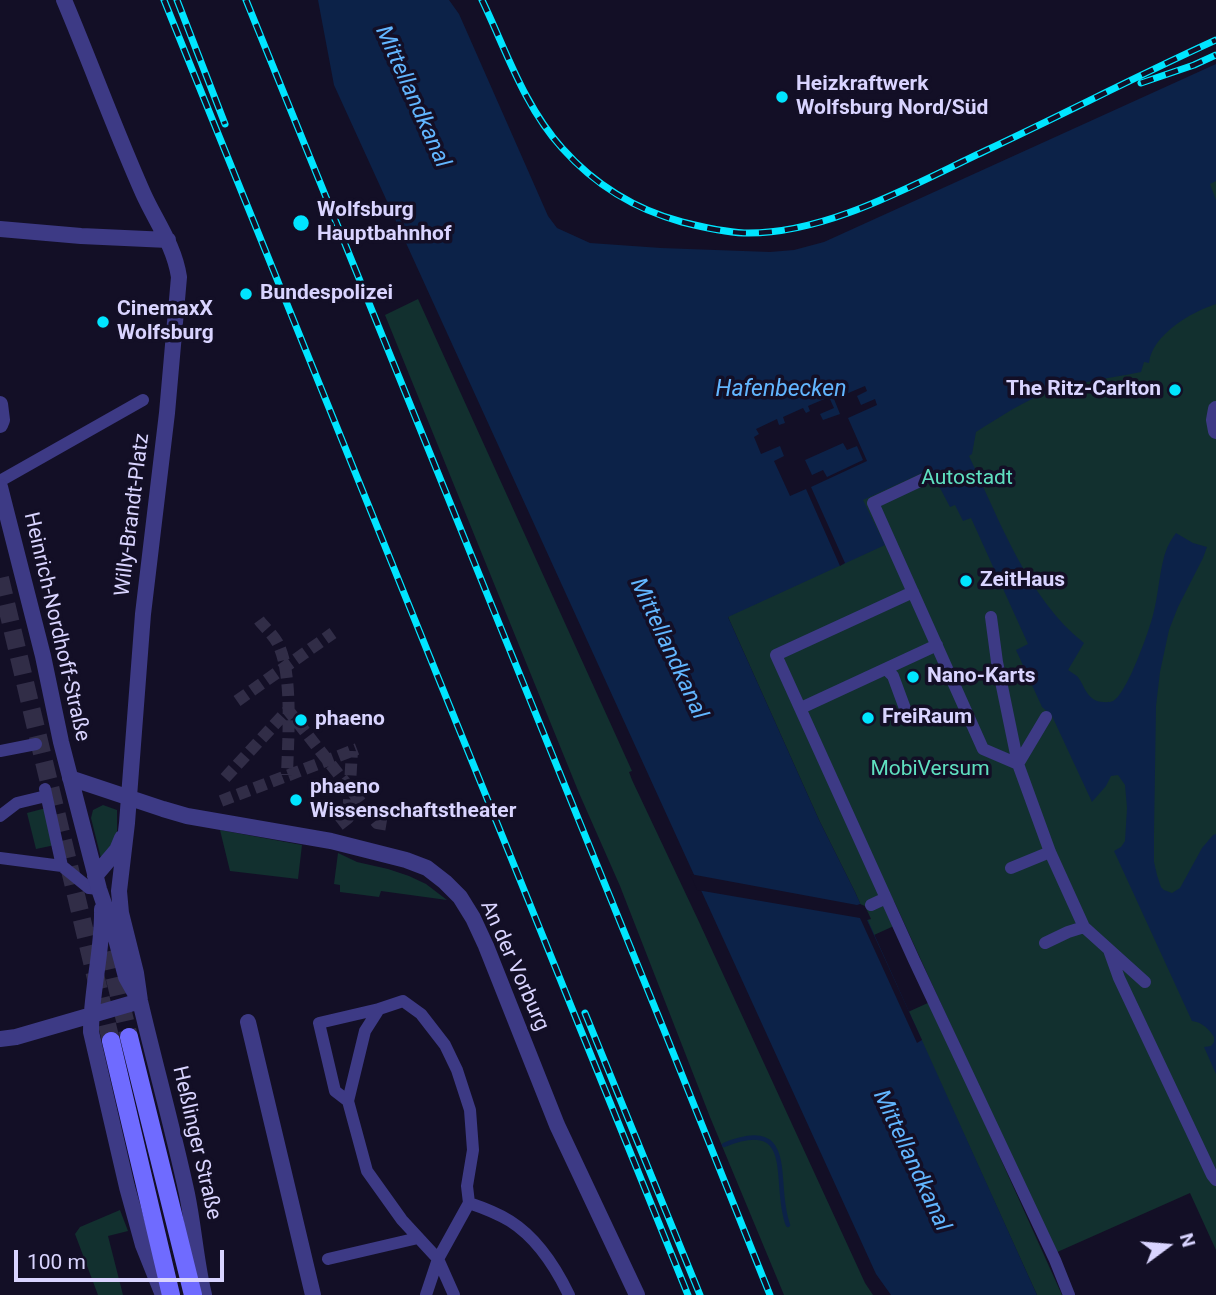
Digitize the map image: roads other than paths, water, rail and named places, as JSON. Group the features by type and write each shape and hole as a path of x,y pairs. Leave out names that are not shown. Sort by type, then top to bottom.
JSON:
{"main road":[{"name":"Heßlinger Straße","path":"129,1037 193,1295"},
{"path":"111,1041 170,1295"}],"street":[{"name":"Willy-Brandt-Platz","path":"64,0 144,196 177,261 179,277 167,413 143,614 129,797"},
{"path":"0,229 168,240"},
{"path":"0,481 143,400"},
{"path":"0,404 0,425"},
{"path":"1216,409 1213,420 1216,431"},
{"path":"924,480 873,503 983,748 1018,764"},
{"name":"Heinrich-Nordhoff-Straße","path":"0,487 44,656 70,778"},
{"path":"914,592 776,655 886,898 899,918 1069,1295"},
{"path":"991,617 997,662 1018,764 1050,852 1084,927 1145,982"},
{"path":"801,708 937,645"},
{"path":"886,669 893,676 907,714"},
{"path":"1018,764 1046,717"},
{"path":"0,751 36,744"},
{"name":"An der Vorburg","path":"70,778 187,816 331,841 407,860 427,868 445,882 460,897 473,918 557,1125 637,1295"},
{"name":"Heßlinger Straße","path":"70,778 97,882 126,977 140,1001"},
{"path":"0,816 17,803 46,792 62,866"},
{"path":"0,858 62,866 89,888 97,882 117,850 129,797"},
{"name":"Heßlinger Straße","path":"129,797 119,891 121,913 186,1192 204,1295"},
{"path":"1012,868 1050,852"},
{"name":"Heßlinger Straße","path":"97,882 102,911 91,1032 127,1187 143,1245 163,1295"},
{"path":"871,905 886,898"},
{"path":"1045,943 1084,927"},
{"path":"1109,950 1119,978 1216,1180"},
{"path":"0,1039 16,1037 140,1001"},
{"path":"348,1101 335,1091 319,1023 403,1001 421,1014 460,1067 476,1150 467,1186 469,1203 438,1259 426,1295"},
{"path":"379,1009 365,1031 348,1101 367,1171 402,1220 438,1259 454,1295"},
{"path":"248,1022 313,1295"},
{"path":"469,1203 503,1212 562,1274 569,1295"},
{"path":"328,1259 418,1238"}],"water":[{"path":"318,0 449,0 459,14 548,216 557,228 590,243 770,252 794,250 824,242 1216,64 1216,181 1210,184 1216,200 1216,304 1195,313 1165,334 1157,343 1149,363 1144,362 1141,372 1072,386 1030,400 976,432 972,454 969,456 1031,581 1064,625 1084,643 1068,670 1077,676 1087,693 1097,701 1113,701 1131,675 1151,623 1164,557 1176,533 1193,543 1207,547 1169,630 1160,672 1156,706 1154,862 1161,887 1172,893 1180,888 1202,848 1216,834 1216,1074 1204,1047 1211,1046 1214,1037 1205,1026 1192,1021 1114,851 1125,841 1125,785 1118,775 1111,776 1092,802 1052,716 1042,707 1016,650 1028,644 971,518 963,521 955,505 950,507 930,469 863,500 885,545 728,617 1037,1295 891,1295 876,1274 334,85"}],"waterway":[{"path":"724,1145 748,1138 763,1139 773,1146 778,1158 788,1225"}],"tunnel":[{"path":"0,578 111,1041"},
{"path":"259,620 277,642 286,674 289,709 287,775"},
{"path":"237,701 333,633"},
{"path":"225,778 288,710 377,823 389,825"},
{"path":"221,801 357,749"},
{"path":"339,825 348,818 352,751"},
{"path":"102,925 129,1037"}],"railway":[{"path":"164,0 688,1295"},
{"path":"177,0 225,124"},
{"path":"246,0 770,1295"},
{"path":"482,0 537,114 562,148 588,173 616,194 664,217 728,232 744,233 806,226 869,205 1216,40"},
{"path":"1141,83 1216,55"},
{"path":"585,1013 700,1295"}],"place":[{"name":"Heizkraftwerk Wolfsburg Nord/Süd","path":"782,97"},
{"name":"Wolfsburg Hauptbahnhof","path":"301,223"},
{"name":"Bundespolizei","path":"246,294"},
{"name":"CinemaxX Wolfsburg","path":"103,322"},
{"name":"The Ritz-Carlton","path":"1175,390"},
{"name":"ZeitHaus","path":"966,581"},
{"name":"Nano-Karts","path":"913,677"},
{"name":"FreiRaum","path":"868,718"},
{"name":"phaeno","path":"301,720"},
{"name":"phaeno Wissenschaftstheater","path":"296,800"}],"water label":[{"name":"Mittellandkanal","path":"412,97"},
{"name":"Hafenbecken","path":"781,390"},
{"name":"Mittellandkanal","path":"668,649"},
{"name":"Mittellandkanal","path":"911,1161"}],"park label":[{"name":"Autostadt","path":"967,479"},
{"name":"MobiVersum","path":"930,770"}]}
